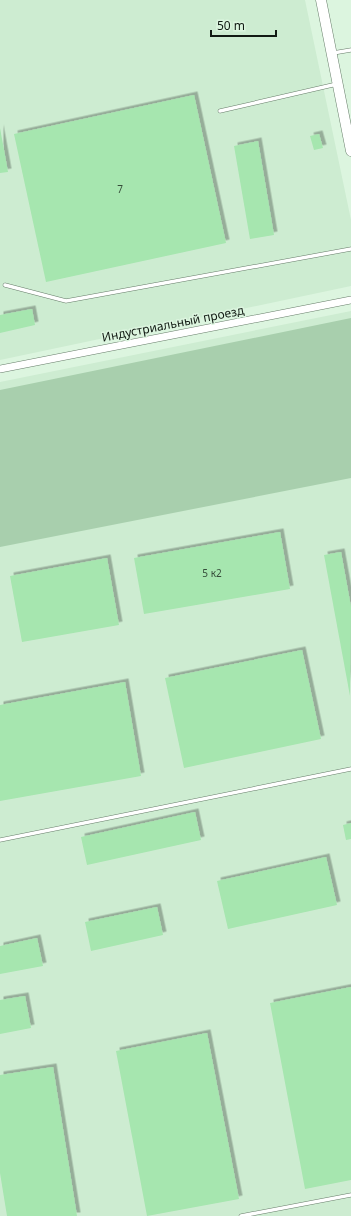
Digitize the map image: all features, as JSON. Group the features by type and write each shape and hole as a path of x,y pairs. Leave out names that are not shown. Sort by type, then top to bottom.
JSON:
{"street":[{"path":"321,0 351,151"},
{"name":"Индустриальный проезд","path":"0,368 351,300"}],"lane":[{"path":"332,53 351,50"},
{"path":"220,111 338,83"},
{"path":"5,285 66,301 351,249"},
{"path":"0,840 351,769"},
{"path":"241,1216 351,1195"}],"shaded area":[{"path":"0,0 305,0 351,220 351,286 0,360"},
{"path":"351,311 351,1216 0,1216 0,382"},
{"path":"351,318 351,478 0,547 0,390"}],"building":[{"path":"194,95 226,243 46,282 14,134"},
{"path":"0,128 8,172 0,173"},
{"path":"319,134 323,148 314,150 310,136"},
{"path":"258,141 274,235 250,239 234,146"},
{"path":"32,309 35,325 0,333 0,315"},
{"path":"280,532 290,589 144,614 134,558"},
{"path":"341,552 351,607 350,696 324,555"},
{"path":"107,558 119,625 22,642 10,576"},
{"path":"302,650 321,739 184,768 165,678"},
{"path":"125,682 141,776 0,801 0,705"},
{"path":"195,812 201,840 87,865 81,837"},
{"path":"351,823 351,839 346,840 343,825"},
{"path":"326,857 337,905 228,929 217,881"},
{"path":"157,907 163,935 91,951 85,922"},
{"path":"37,938 43,966 0,974 0,946"},
{"path":"351,987 351,1180 305,1189 270,1003"},
{"path":"25,996 31,1028 0,1034 0,1000"},
{"path":"207,1033 239,1199 147,1216 116,1051"},
{"path":"53,1067 77,1216 7,1216 0,1173 0,1075"}]}
